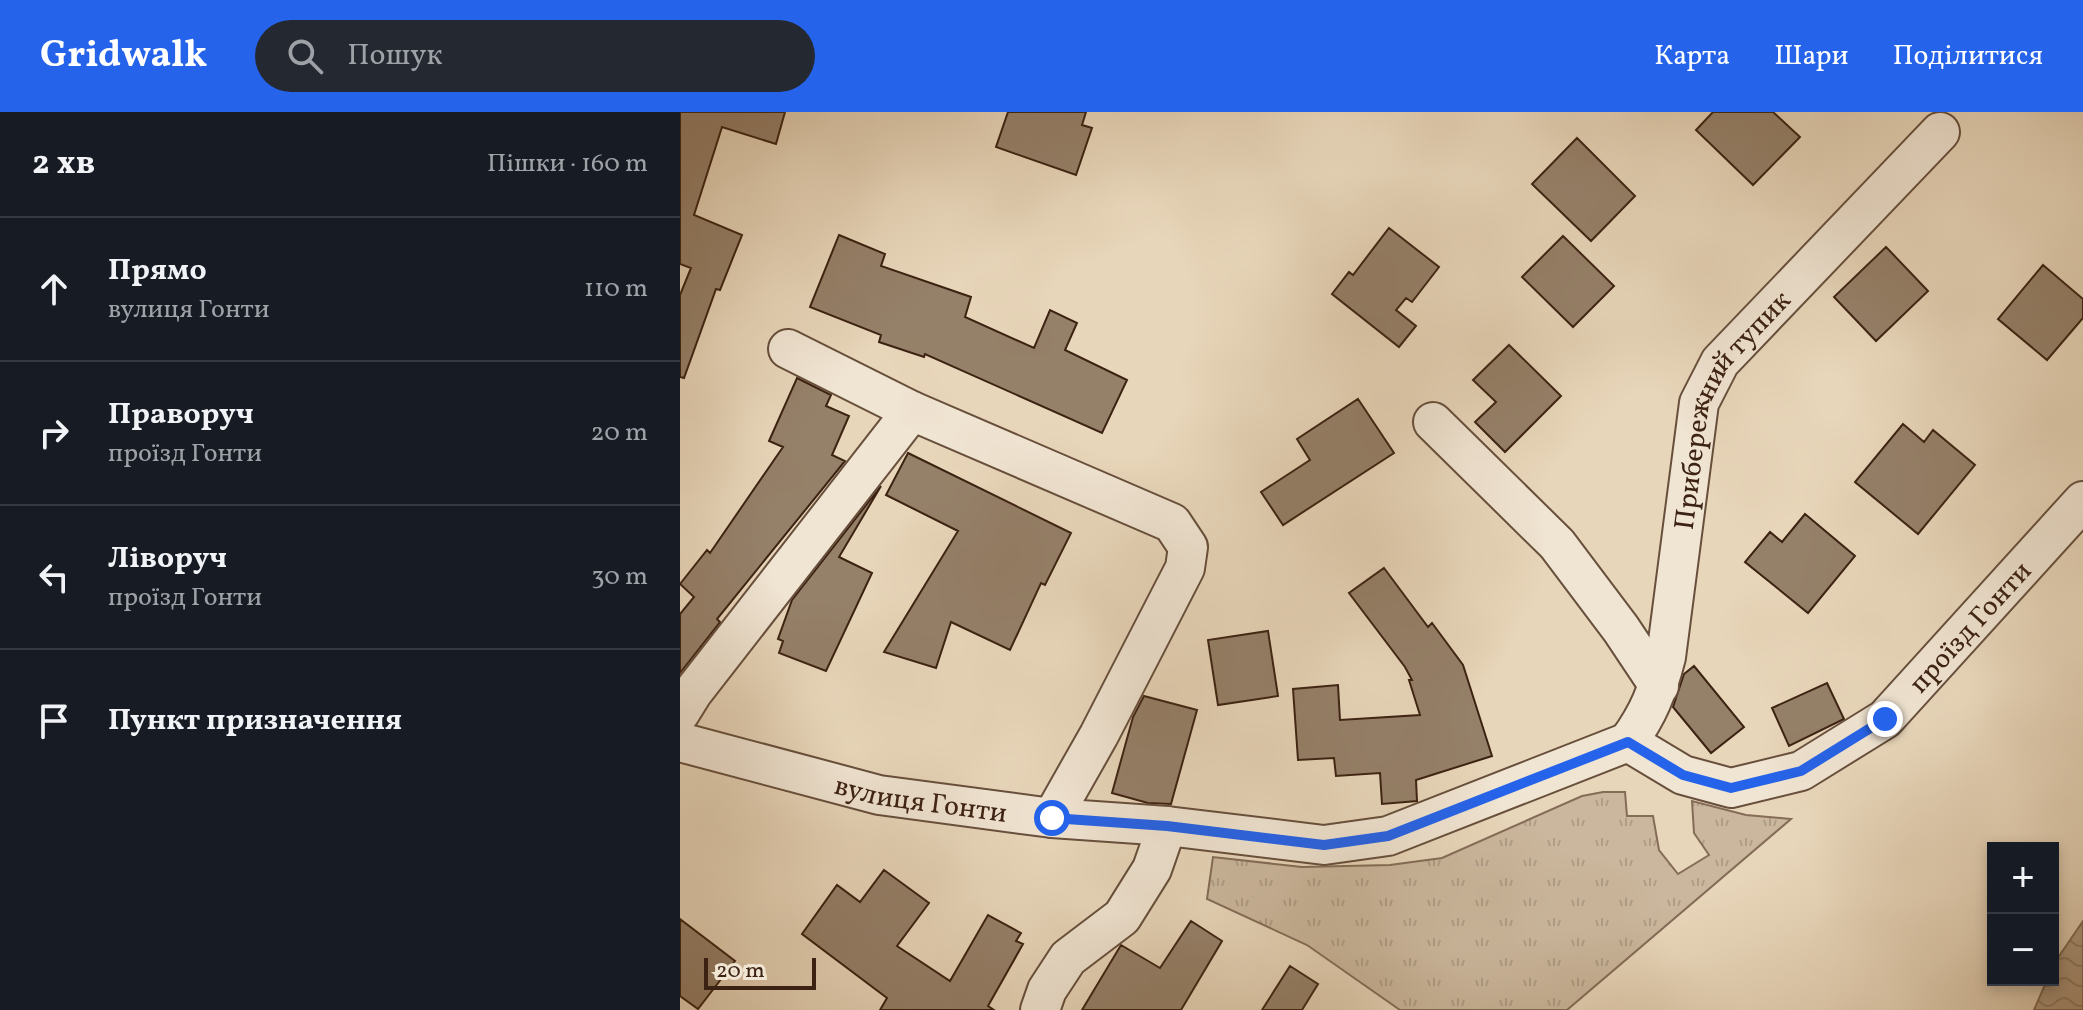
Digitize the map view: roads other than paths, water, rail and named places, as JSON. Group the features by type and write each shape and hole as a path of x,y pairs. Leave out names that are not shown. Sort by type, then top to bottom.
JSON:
{"street":[{"name":"Прибережний тупик","path":"1628,742 1648,714 1666,657 1699,403 1720,362 1940,132"},
{"path":"788,349 912,411 1172,523 1188,547 1185,568 1099,735 1052,818"},
{"path":"680,713 693,692 912,411"},
{"path":"1433,422 1557,544 1659,686"},
{"name":"проїзд Гонти","path":"1628,742 1683,775 1731,788 1801,771 1885,719 2083,501"},
{"name":"вулиця Гонти","path":"680,742 879,795 1052,818 1167,826 1324,845 1388,836 1628,742"},
{"path":"1040,1010 1047,990 1068,958 1122,917 1152,869 1167,826"}],"water":[{"path":"2083,921 2083,1010 2034,1010 2044,986 2059,986 2059,956"}]}
